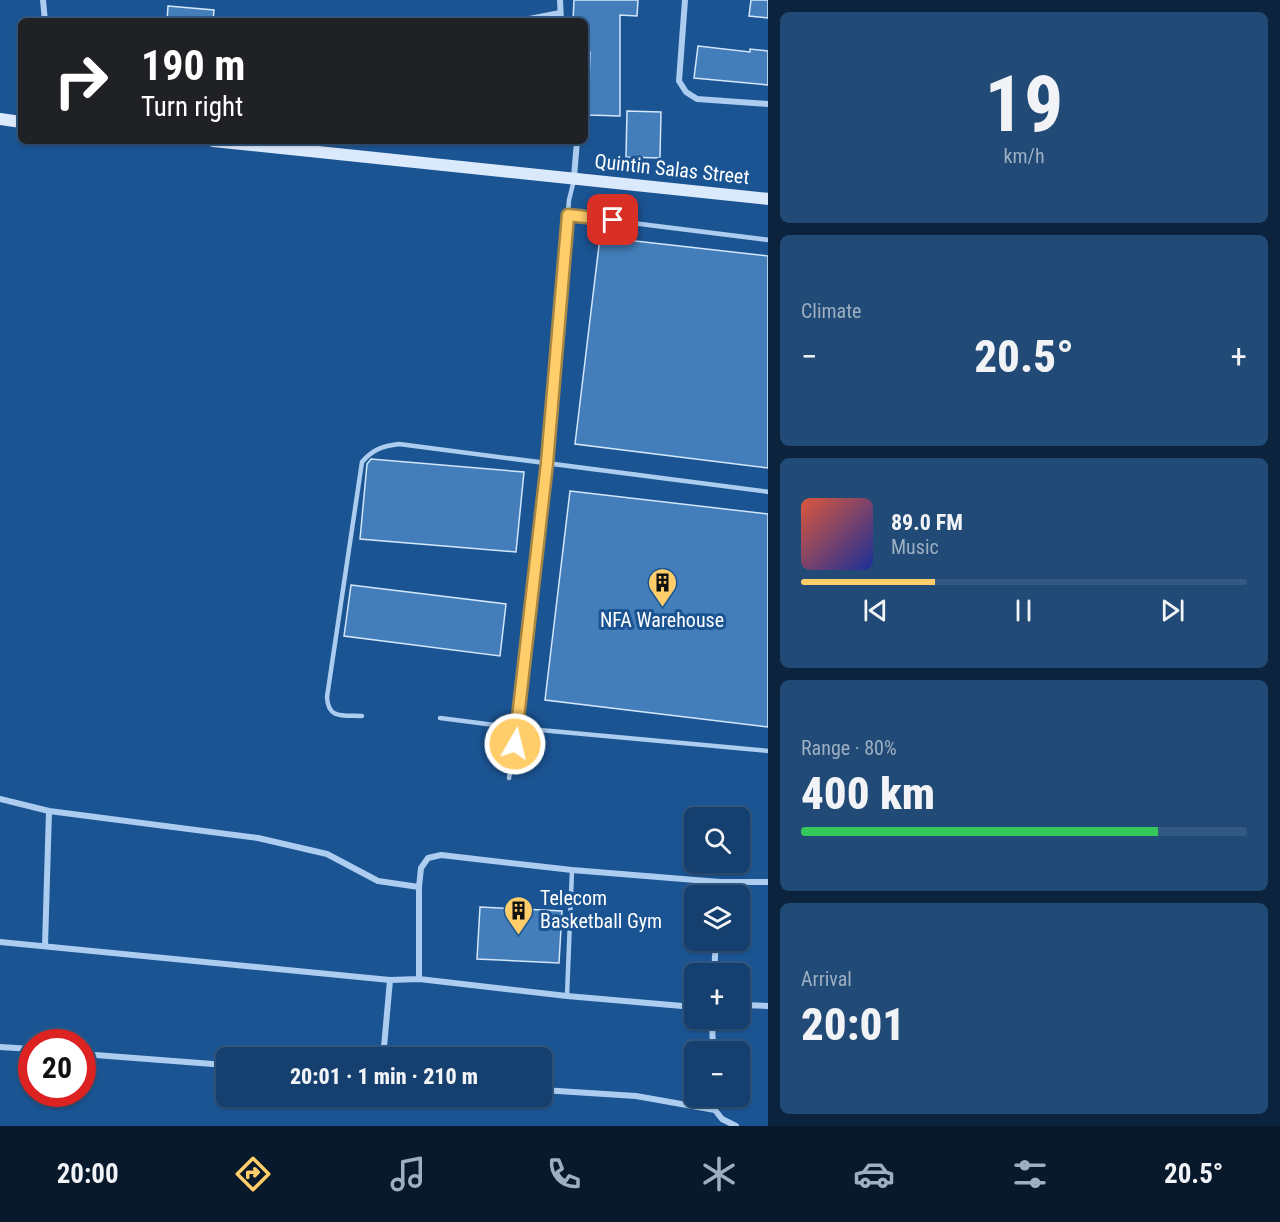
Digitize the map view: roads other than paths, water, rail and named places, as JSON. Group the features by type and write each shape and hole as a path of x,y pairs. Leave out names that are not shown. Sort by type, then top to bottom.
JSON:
{"main road":[{"path":"0,119 18,122"},
{"name":"Quintin Salas Street","path":"243,144 768,199"}],"street":[{"path":"44,0 45,18"},
{"path":"560,0 561,18"},
{"path":"686,0 679,81 686,92 697,99 768,104"},
{"path":"534,18 560,13"},
{"path":"574,177 577,144"},
{"path":"0,799 49,811 258,838 327,854 378,881 419,886"},
{"path":"45,945 49,811"},
{"path":"419,979 419,886 421,868 428,858 441,855 572,870 720,882 768,882"},
{"path":"0,942 390,980 419,979 567,996 684,1006"},
{"path":"384,1047 390,980"},
{"path":"750,1005 768,1006"},
{"path":"0,1047 18,1048"},
{"path":"96,1055 216,1064"},
{"path":"552,1091 636,1096 715,1110 722,1119 736,1126"}],"lane":[{"path":"509,778 518,728 547,463 568,215 574,177"},
{"path":"568,215 768,240"},
{"path":"362,716 332,713 328,708 327,697 362,462 369,454 382,446 399,444 768,492"},
{"path":"440,717 518,728 768,751"},
{"path":"567,996 572,870"}],"place":[{"name":"NFA Warehouse","path":"662,608"},
{"name":"Telecom Basketball Gym","path":"519,936"}]}
